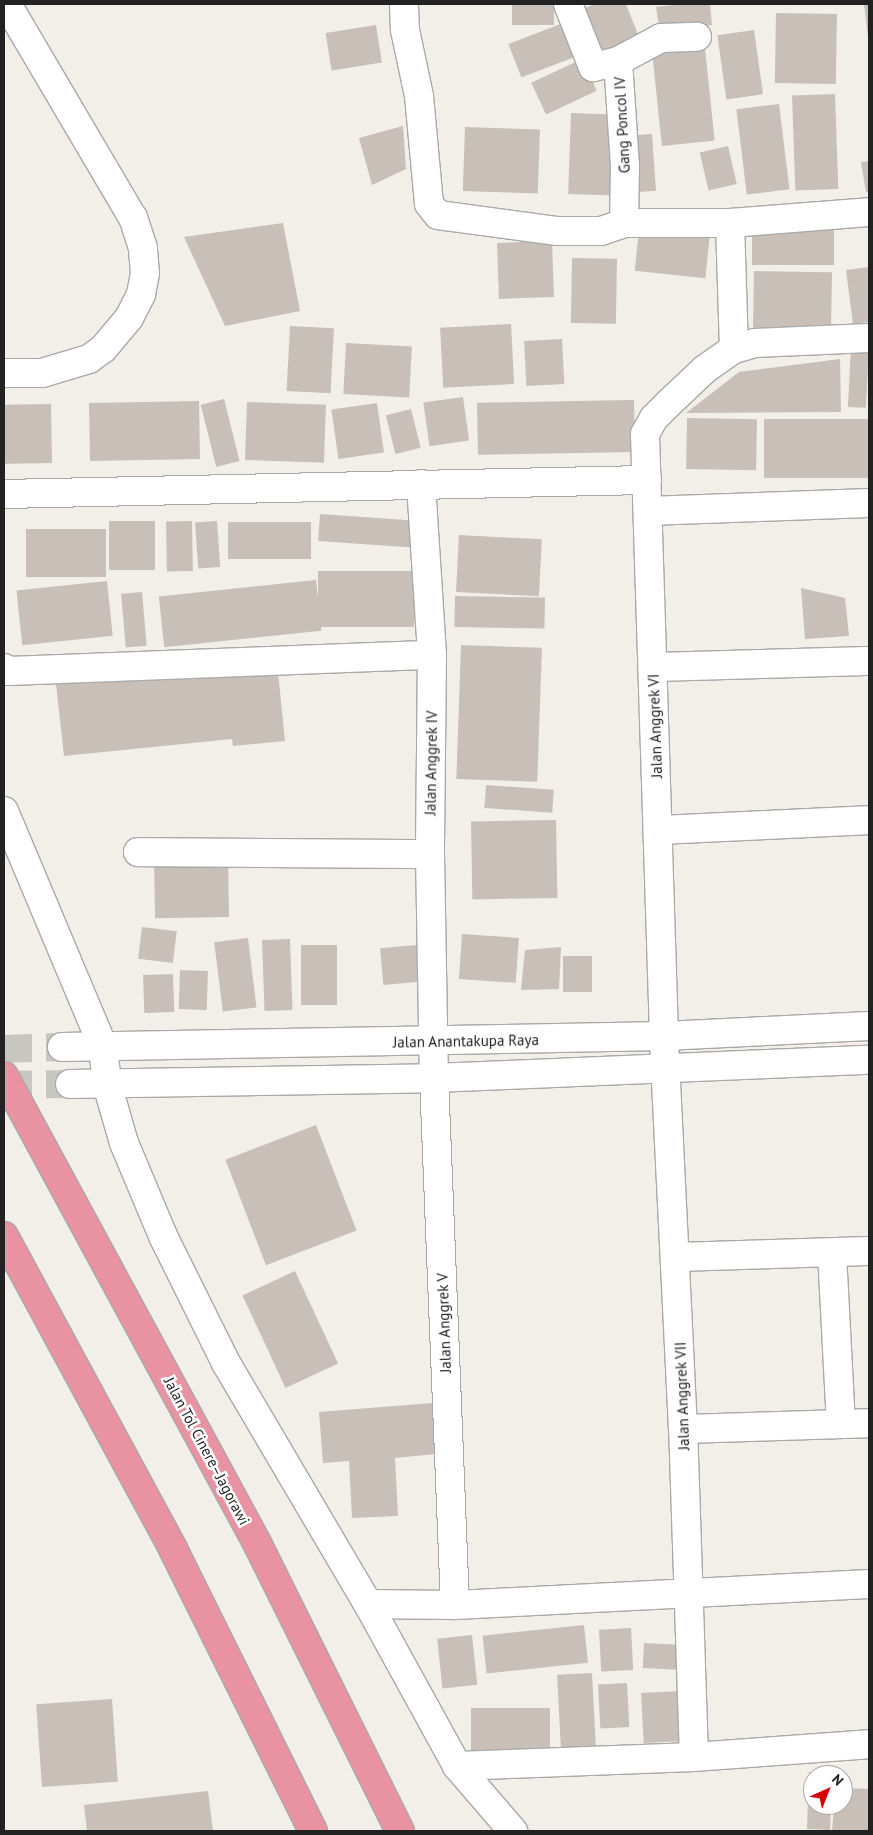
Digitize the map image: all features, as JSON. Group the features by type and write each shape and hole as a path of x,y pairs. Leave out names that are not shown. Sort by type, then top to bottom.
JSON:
{"highway":[{"name":"Jalan Tol Cinere–Jagorawi","path":"4,1076 256,1541 400,1831"},
{"path":"4,1236 173,1549 284,1777 313,1831"},
{"path":"284,1777 304,1831"}],"street":[{"path":"4,374 42,373 89,359 103,349 129,318 141,294 145,273 143,248 133,218 7,4"},
{"path":"404,4 405,30 419,96 432,210 447,217 558,231 601,231 624,223 730,223 869,212"},
{"name":"Gang Poncol IV","path":"568,4 593,68 618,61 625,166 624,223"},
{"path":"618,61 661,38 697,37"},
{"path":"730,223 734,349 755,342 869,338"},
{"name":"Jalan Anggrek VI","path":"664,1036 645,434 654,418 705,369 734,349"},
{"path":"4,494 647,480"},
{"name":"Jalan Anggrek IV","path":"421,484 432,655 430,854 434,1042"},
{"path":"648,510 869,503"},
{"path":"4,668 9,671 432,655"},
{"path":"653,667 869,660"},
{"path":"4,811 103,1046 107,1084 124,1143 164,1238 222,1355 368,1604 457,1766 513,1831"},
{"path":"658,830 869,820"},
{"path":"138,852 430,854"},
{"name":"Jalan Anantakupa Raya","path":"62,1048 664,1036 869,1026"},
{"name":"Jalan Anggrek VII","path":"664,1036 676,1257 694,1757"},
{"name":"Jalan Anggrek V","path":"434,1042 455,1604"},
{"path":"70,1084 434,1078 665,1070 869,1060"},
{"path":"676,1257 869,1251"},
{"path":"832,1252 841,1424"},
{"path":"683,1429 869,1422"},
{"path":"368,1604 455,1604 689,1591 869,1584"},
{"path":"457,1766 694,1757 869,1744"}],"building":[{"path":"512,4 554,4 554,25 512,25"},
{"path":"595,4 626,4 639,37 602,52 585,8"},
{"path":"682,4 710,4 712,25 660,32 656,7"},
{"path":"864,4 869,4 868,37"},
{"path":"776,13 837,14 836,84 775,83"},
{"path":"571,20 584,54 521,78 508,44"},
{"path":"376,25 382,63 332,71 326,33"},
{"path":"754,30 763,94 726,100 717,35"},
{"path":"704,39 715,140 662,146 651,45"},
{"path":"582,59 597,91 546,114 531,83"},
{"path":"835,94 838,189 795,190 792,96"},
{"path":"779,104 789,189 747,195 736,109"},
{"path":"571,113 617,115 614,196 568,194"},
{"path":"403,126 406,169 372,185 359,138"},
{"path":"465,127 540,130 538,194 463,191"},
{"path":"652,134 656,191 631,193 627,136"},
{"path":"728,146 737,184 709,191 700,153"},
{"path":"869,161 869,192 866,192 861,162"},
{"path":"283,223 300,311 225,326 184,237"},
{"path":"752,227 834,227 834,265 752,265"},
{"path":"639,230 710,237 705,278 635,271"},
{"path":"552,241 554,297 499,299 497,243"},
{"path":"572,258 617,259 616,324 571,323"},
{"path":"869,267 869,322 853,324 846,270"},
{"path":"754,271 832,272 831,333 753,332"},
{"path":"511,324 514,384 443,388 440,328"},
{"path":"290,326 334,328 331,393 287,391"},
{"path":"562,339 564,384 526,386 524,341"},
{"path":"346,343 412,346 409,397 343,394"},
{"path":"851,347 869,348 866,408 848,407"},
{"path":"840,359 841,412 686,413 739,372"},
{"path":"463,397 469,441 430,446 423,403"},
{"path":"224,399 239,461 216,467 201,405"},
{"path":"634,400 635,452 478,455 477,403"},
{"path":"199,401 200,459 90,461 89,403"},
{"path":"247,402 326,405 324,463 245,460"},
{"path":"377,403 384,453 338,459 331,409"},
{"path":"51,404 52,463 5,464 4,405"},
{"path":"411,409 421,448 395,454 386,415"},
{"path":"687,418 757,419 756,470 686,469"},
{"path":"764,419 869,419 869,478 764,478"},
{"path":"320,514 414,521 412,547 318,541"},
{"path":"109,521 155,521 155,570 109,570"},
{"path":"166,521 192,521 193,571 167,571"},
{"path":"217,521 220,567 198,568 195,523"},
{"path":"228,522 311,522 311,559 228,559"},
{"path":"26,529 106,529 106,577 26,577"},
{"path":"459,535 542,539 539,596 456,592"},
{"path":"318,571 414,571 414,627 318,627"},
{"path":"316,580 321,631 164,647 159,597"},
{"path":"107,581 113,636 22,645 16,591"},
{"path":"801,588 845,598 849,636 805,639"},
{"path":"142,592 147,646 126,648 121,594"},
{"path":"455,596 545,598 544,629 454,627"},
{"path":"461,645 542,648 537,782 456,779"},
{"path":"277,662 285,741 233,746 232,739 64,756 56,684"},
{"path":"486,785 554,790 552,813 484,808"},
{"path":"556,820 557,898 472,899 471,821"},
{"path":"228,856 229,917 155,918 154,857"},
{"path":"142,927 177,931 173,963 138,959"},
{"path":"462,934 519,938 516,983 459,979"},
{"path":"248,938 257,1007 223,1012 214,942"},
{"path":"290,939 292,1010 264,1011 262,940"},
{"path":"301,945 337,945 337,1005 301,1005"},
{"path":"416,945 419,982 383,985 380,948"},
{"path":"561,947 559,989 521,990 525,950"},
{"path":"563,956 592,956 592,992 563,992"},
{"path":"180,970 208,971 207,1010 179,1009"},
{"path":"173,974 174,1012 144,1013 143,975"},
{"path":"316,1125 356,1230 266,1265 225,1160"},
{"path":"295,1271 338,1363 286,1388 242,1296"},
{"path":"432,1403 436,1454 395,1458 398,1516 352,1518 349,1461 323,1463 319,1412"},
{"path":"584,1625 588,1663 487,1673 483,1636"},
{"path":"631,1628 633,1670 601,1672 599,1630"},
{"path":"472,1635 477,1685 442,1688 437,1639"},
{"path":"644,1643 679,1645 678,1670 643,1668"},
{"path":"592,1673 596,1748 561,1750 557,1675"},
{"path":"627,1683 629,1727 600,1728 598,1685"},
{"path":"681,1691 684,1741 644,1743 641,1693"},
{"path":"112,1699 118,1782 42,1787 36,1704"},
{"path":"471,1708 550,1708 550,1752 471,1752"},
{"path":"853,1788 869,1789 869,1831 832,1831 833,1815 853,1815"},
{"path":"208,1791 213,1831 87,1831 84,1805"},
{"path":"807,1815 831,1815 830,1830 807,1829"}],"tunnel":[{"path":"4,1049 62,1047"},
{"path":"4,1085 70,1084"}]}
